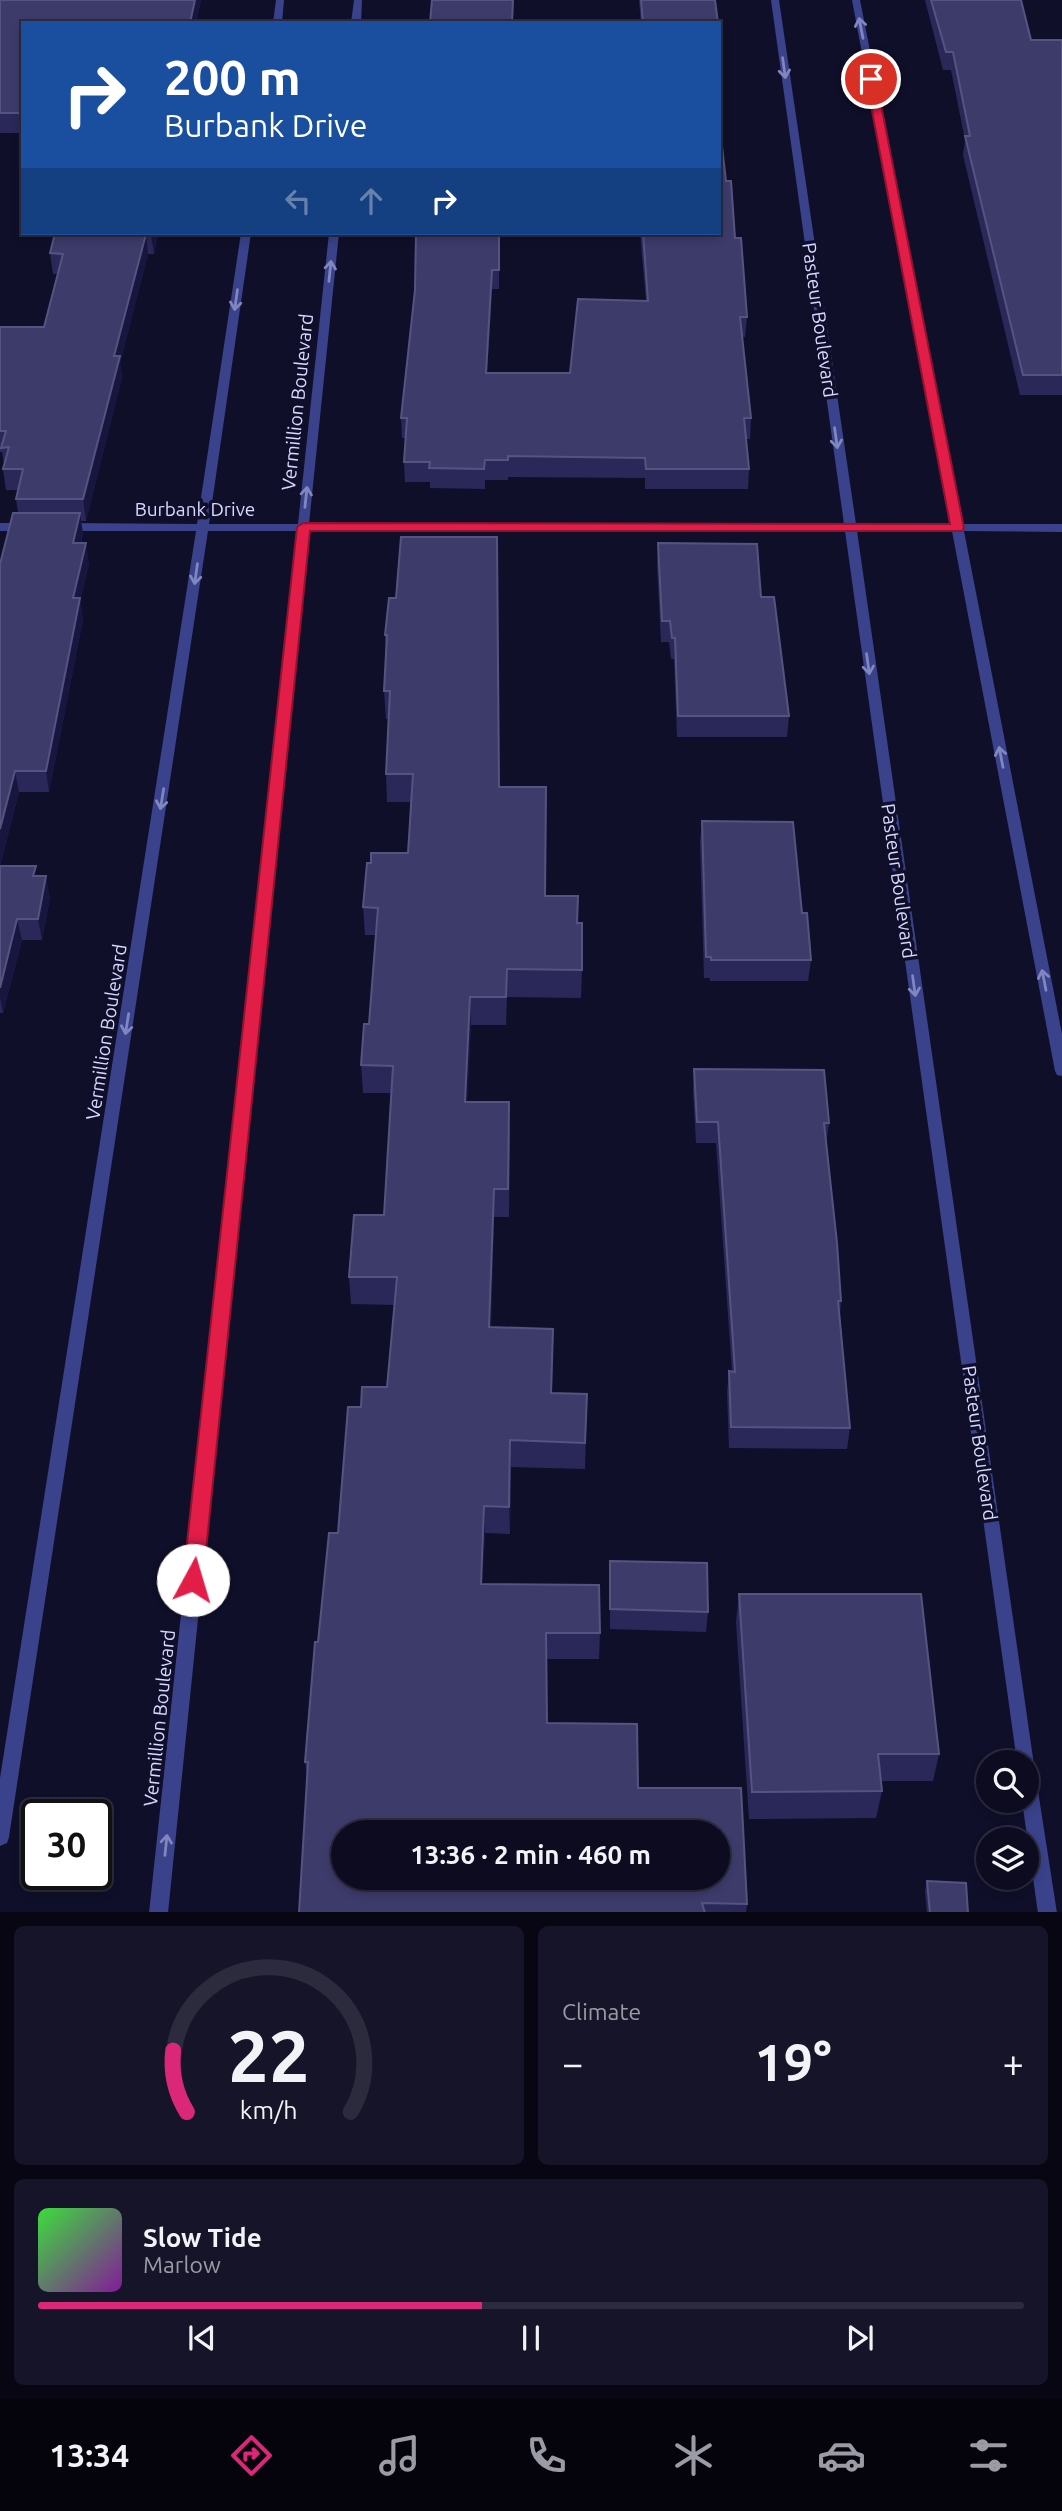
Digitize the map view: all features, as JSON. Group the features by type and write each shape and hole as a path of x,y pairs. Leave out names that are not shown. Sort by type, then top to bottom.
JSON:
{"street":[{"path":"277,21 280,0"},
{"path":"356,21 358,0"},
{"name":"Pasteur Boulevard","path":"775,0 1024,1750"},
{"path":"856,0 1062,1071"},
{"name":"Vermillion Boulevard","path":"0,1838 246,235"},
{"name":"Vermillion Boulevard","path":"159,1912 334,235"},
{"path":"0,527 41,527"},
{"name":"Burbank Drive","path":"54,527 1062,528"},
{"path":"1033,1813 1048,1912"}],"building":[{"path":"0,0 195,0 190,21 21,21 21,113 0,113"},
{"path":"432,0 513,0 512,21 430,21"},
{"path":"641,0 715,0 718,21 643,21"},
{"path":"931,0 1021,0 1031,40 1062,40 1062,375 1023,375 965,136 970,136 953,52 946,52"},
{"path":"721,137 726,181 731,181 735,238 741,238 747,317 740,317 751,418 744,418 749,469 646,469 645,458 508,456 508,460 485,460 484,469 429,468 430,462 404,462 407,418 401,418 415,290 416,235 499,235 499,270 492,270 486,373 570,373 578,299 648,301 643,235 721,235"},
{"path":"54,235 146,235 114,356 120,356 83,499 16,499 23,469 3,469 9,447 1,448 6,431 0,431 0,327 44,327 63,254 50,253"},
{"path":"13,513 80,513 73,543 86,543 73,598 80,598 46,771 15,771 0,829 0,564"},
{"path":"401,537 497,537 499,787 546,787 545,896 578,896 577,923 582,923 582,970 507,969 506,997 470,997 465,1102 509,1102 508,1189 494,1189 489,1327 553,1329 551,1393 587,1394 585,1443 510,1440 509,1507 484,1506 481,1584 599,1585 600,1633 546,1633 547,1723 637,1724 638,1788 741,1788 747,1904 702,1903 705,1912 299,1912 308,1762 305,1762 315,1642 318,1642 329,1533 338,1533 348,1407 361,1407 362,1387 387,1387 397,1277 349,1277 354,1215 384,1215 393,1066 361,1065 364,1024 369,1024 378,908 363,907 367,863 371,863 371,853 408,853 413,774 386,774 390,691 384,691 389,598 396,598"},
{"path":"658,543 757,544 761,597 774,597 789,716 678,716 675,638 672,638 670,621 662,621"},
{"path":"702,821 793,822 802,913 807,913 811,960 711,960 711,957 706,957"},
{"path":"0,866 36,866 33,876 46,876 38,919 17,919 0,988"},
{"path":"694,1069 824,1070 829,1123 824,1123 837,1243 841,1301 838,1301 850,1428 731,1427 729,1371 735,1372 718,1122 697,1122"},
{"path":"610,1561 707,1563 708,1612 610,1609"},
{"path":"739,1594 921,1594 939,1754 878,1754 882,1791 752,1792"},
{"path":"927,1881 966,1883 968,1912 930,1912"}],"route":[{"path":"193,1580 303,527 957,528 871,79"}]}
